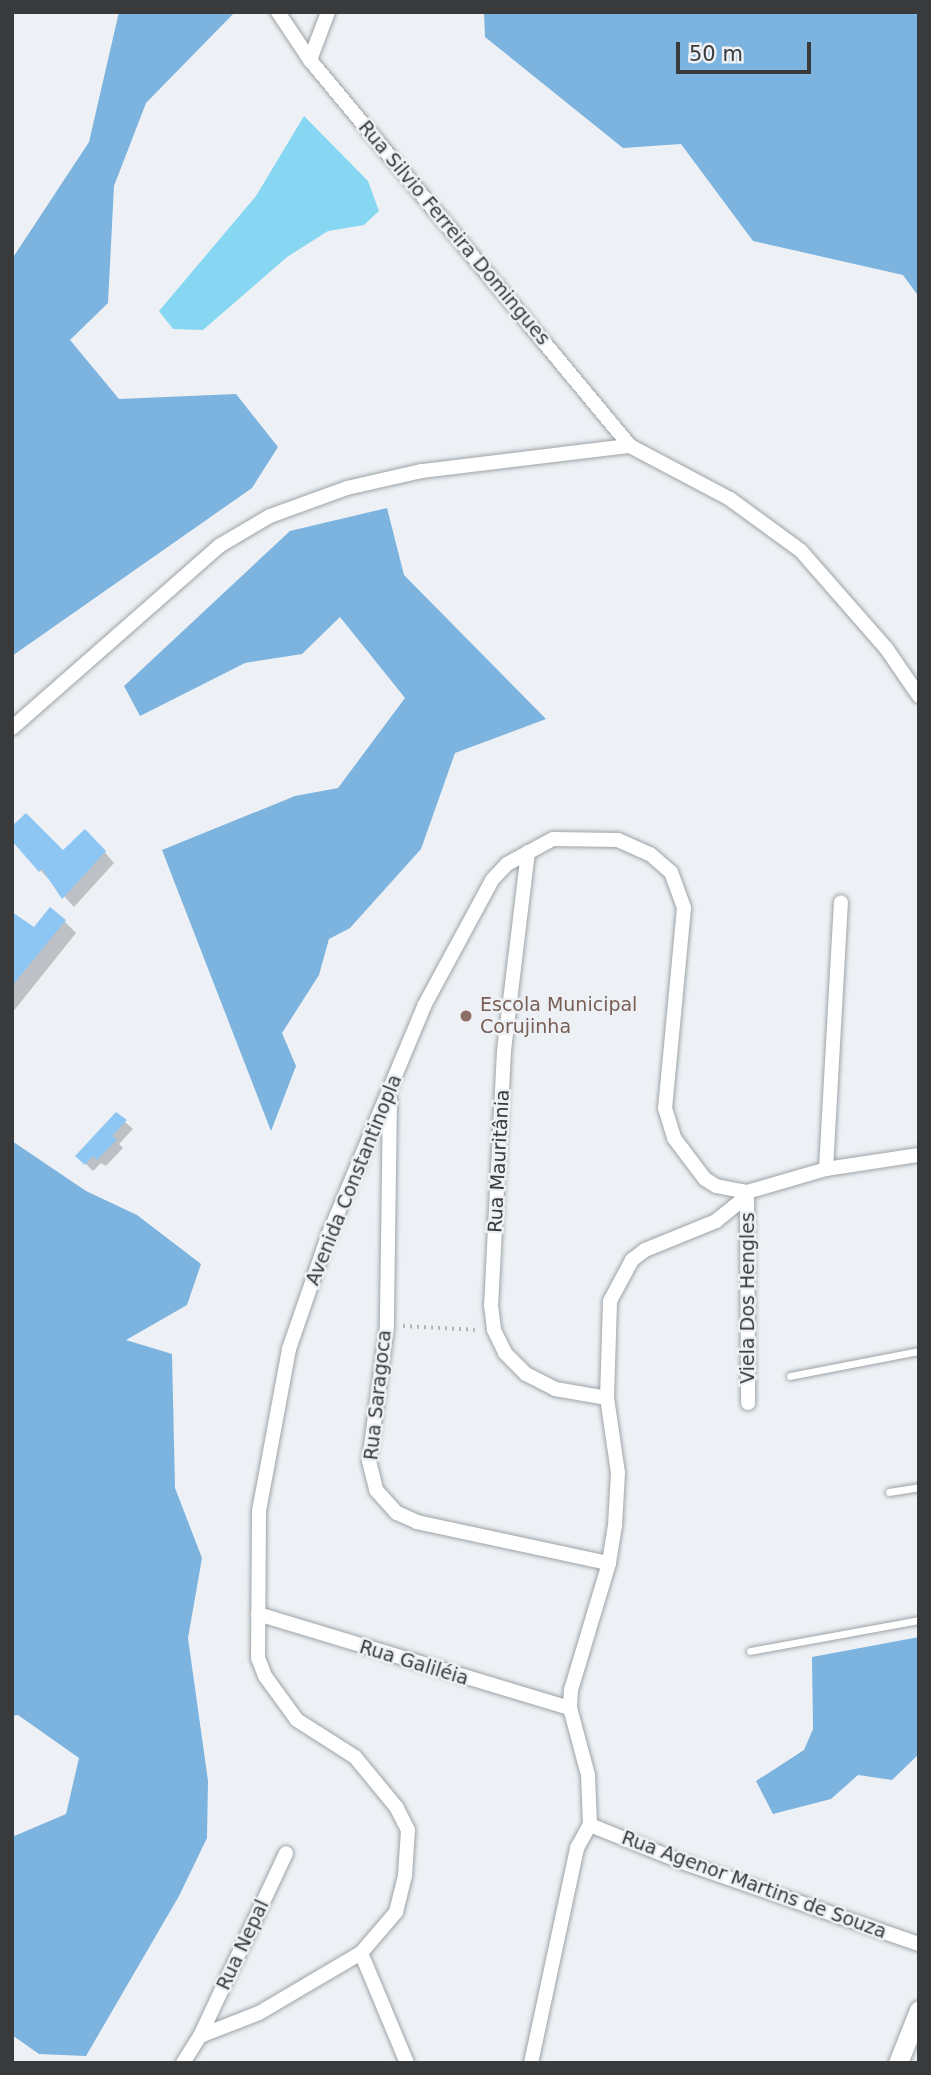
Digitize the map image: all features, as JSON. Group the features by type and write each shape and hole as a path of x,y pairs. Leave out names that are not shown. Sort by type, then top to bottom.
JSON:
{"street":[{"name":"Rua Silvio Ferreira Domingues","path":"278,12 310,60 630,446"},
{"path":"310,60 328,12"},
{"path":"12,728 219,546 270,516 347,488 422,471 630,446 730,499 801,551 886,648 919,696"},
{"name":"Avenida Constantinopla","path":"200,2036 259,2014 361,1953 396,1912 405,1875 408,1830 397,1808 355,1757 297,1720 273,1689 258,1658 259,1511 289,1349 328,1236 424,1006 470,914 507,864 553,839 618,840 650,854 671,872 684,908 665,1108 668,1124 686,1158 705,1179 716,1186 747,1194 826,1170 919,1155"},
{"name":"Rua Mauritânia","path":"528,852 505,1051 491,1305 494,1330 505,1353 526,1374 555,1389 607,1398"},
{"path":"826,1170 841,902"},
{"name":"Rua Saragoca","path":"390,1091 387,1326 369,1461 376,1490 385,1503 418,1522 609,1563"},
{"path":"531,2063 576,1847 590,1825 588,1775 570,1708 574,1670 609,1563 618,1473 607,1398 610,1301 632,1260 661,1241 716,1220 747,1194"},
{"name":"Viela Dos Hengles","path":"747,1194 748,1403"},
{"name":"Rua Galiléia","path":"258,1614 570,1708"},
{"name":"Rua Agenor Martins de Souza","path":"590,1825 679,1861 919,1944"},
{"name":"Rua Nepal","path":"200,2036 286,1853"},
{"path":"361,1953 407,2063"},
{"path":"899,2063 919,2010"},
{"path":"183,2063 200,2036"}],"lane":[{"path":"790,1376 919,1352"},
{"path":"888,1492 919,1487"},
{"path":"750,1651 919,1620"}],"path":[{"path":"387,1326 494,1330"}],"shaded area":[{"path":"119,12 235,12 146,103 114,186 108,303 70,340 119,399 236,394 278,447 252,488 12,656 12,259 89,142"},
{"path":"484,12 919,12 919,297 903,275 753,241 681,144 623,148 485,37"},
{"path":"304,116 368,181 379,211 364,225 328,231 287,257 203,330 173,329 159,311 256,196"},
{"path":"387,508 404,575 546,719 455,753 421,849 350,928 329,939 319,975 282,1033 296,1066 271,1131 162,850 295,796 338,788 405,698 340,617 302,654 245,663 140,716 124,686 290,531"},
{"path":"12,1141 86,1191 137,1215 201,1264 187,1305 126,1340 172,1354 175,1488 202,1558 188,1638 208,1781 207,1838 179,1896 86,2056 39,2054 12,2035 12,1837 66,1814 79,1758 18,1715 12,1716"},
{"path":"919,1637 919,1754 892,1780 858,1775 831,1799 773,1814 756,1781 804,1750 813,1729 812,1657"}],"building":[{"path":"26,813 63,850 85,829 106,851 62,899 42,869 39,872 12,841 12,826"},
{"path":"50,907 66,920 12,986 12,912 34,927"},
{"path":"116,1112 127,1120 112,1136 117,1140 97,1160 93,1156 85,1165 75,1156"}],"place":[{"name":"Escola Municipal Corujinha","path":"466,1016"}]}
